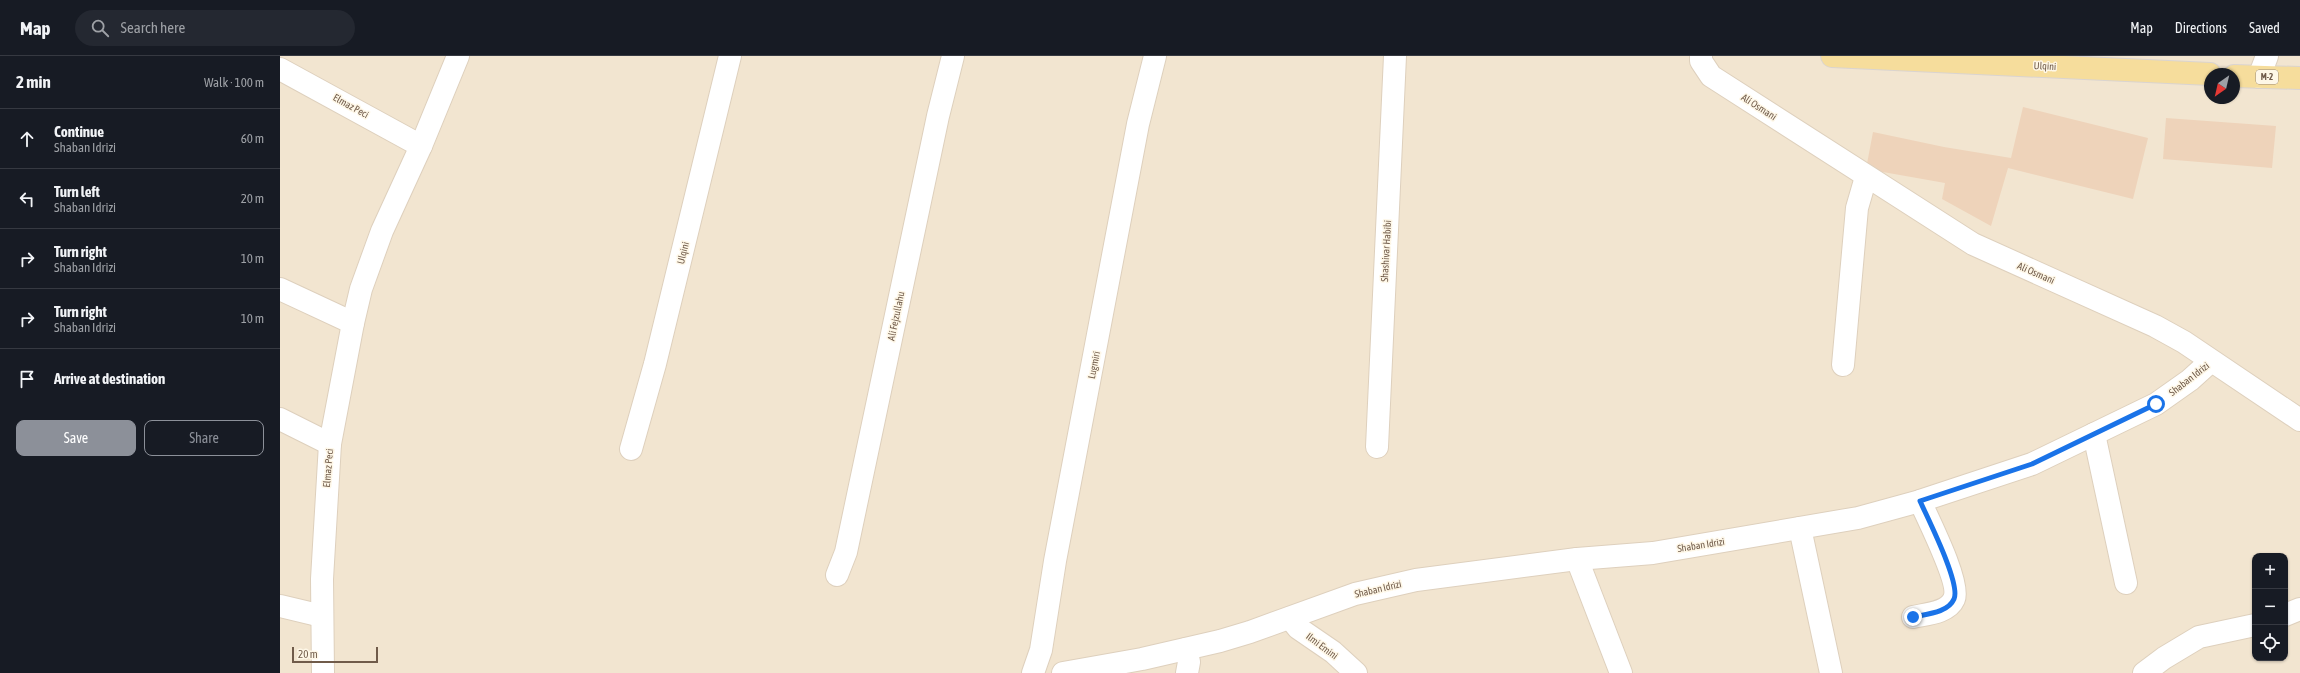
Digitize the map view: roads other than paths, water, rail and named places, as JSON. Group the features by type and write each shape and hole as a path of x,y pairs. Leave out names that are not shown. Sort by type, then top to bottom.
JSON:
{"main road":[{"name":"Ulqini","path":"1832,56 2204,74"},
{"name":"M-2","path":"2240,76 2300,78"}],"street":[{"name":"Elmaz Peci","path":"323,673 322,616 324,514 330,444 353,323 361,289 382,231 422,146 458,56"},
{"name":"Ulqini","path":"631,449 655,364 730,56"},
{"name":"Ali Fejzullahu","path":"837,575 846,552 938,116 953,56"},
{"name":"Lugmiri","path":"1033,673 1041,650 1055,561 1138,124 1155,56"},
{"name":"Shashivar Habibi","path":"1377,446 1395,56"},
{"name":"Ali Osmani","path":"1701,56 1701,61 1711,76 1972,244 2154,326 2184,342 2211,361"},
{"path":"2259,77 2267,56"},
{"name":"Elmaz Peci","path":"280,69 422,146"},
{"path":"1843,365 1857,208 1866,177"},
{"path":"280,289 353,323"},
{"name":"Shaban Idrizi","path":"1063,673 1186,649 1250,632 1355,594 1416,580 1577,559 1654,553 1858,518 1920,501 2032,464 2156,404 2190,380 2211,361 2300,420"},
{"path":"280,419 330,444"},
{"path":"2094,434 2126,583"},
{"path":"1913,617 1945,610 1954,600 1956,583 1920,501"},
{"path":"1800,528 1831,673"},
{"path":"1577,559 1621,673"},
{"path":"280,606 322,616"},
{"path":"2288,614 2300,609"},
{"name":"Ilmi Emini","path":"1290,618 1298,628 1333,652 1356,673"},
{"path":"2144,673 2164,658 2199,637 2252,626"},
{"path":"1186,649 1189,662 1187,673"}]}
